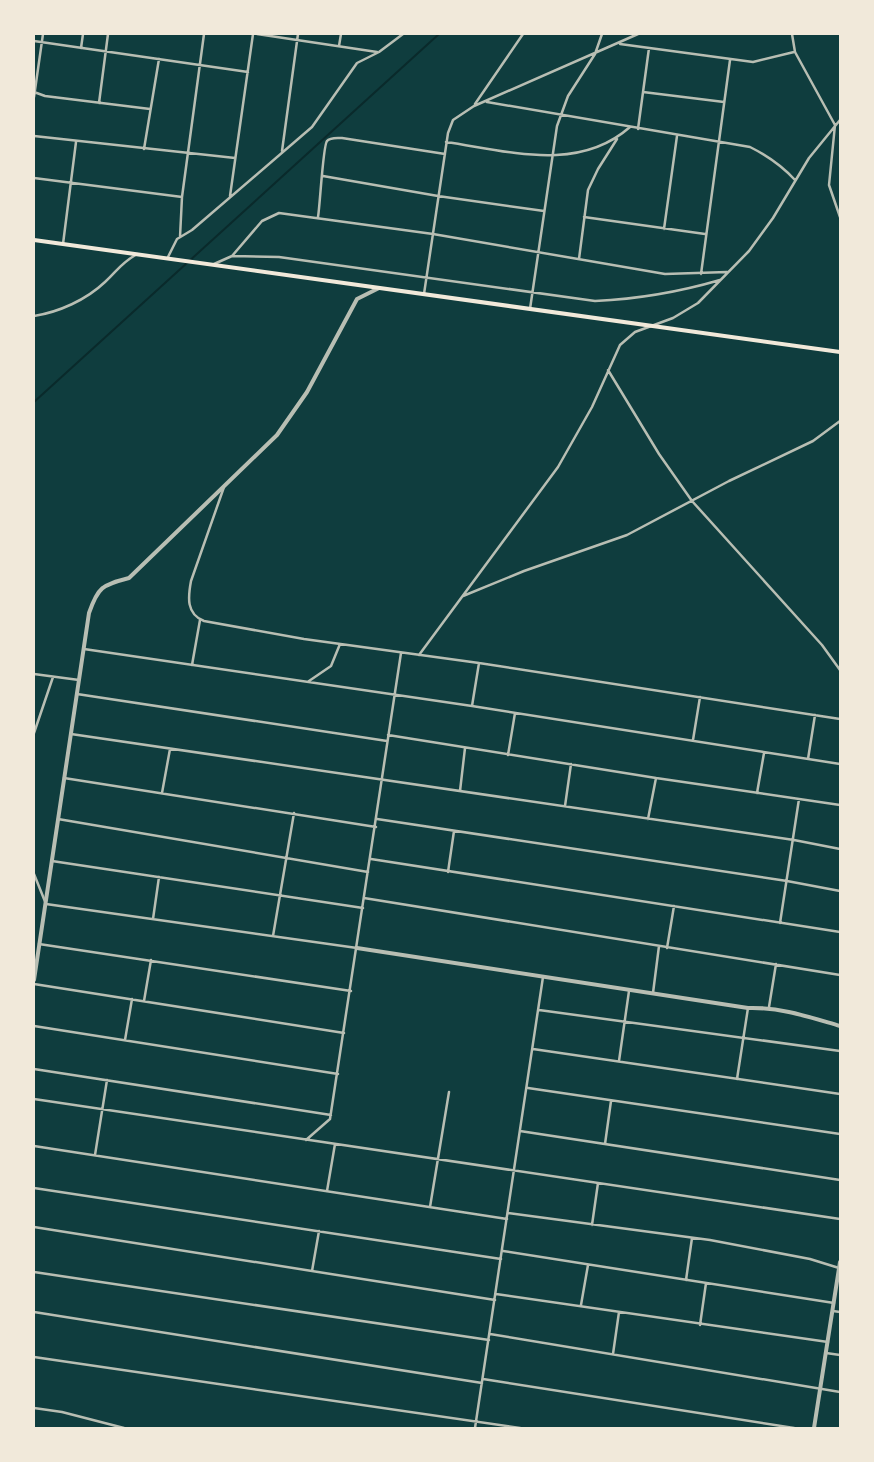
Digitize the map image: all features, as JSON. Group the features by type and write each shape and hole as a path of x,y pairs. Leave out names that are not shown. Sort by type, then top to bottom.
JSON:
{"main road":[{"path":"34,240 840,352"}],"street":[{"path":"34,97 43,34"},
{"path":"81,48 82,34"},
{"path":"99,103 108,34"},
{"path":"168,258 180,237 182,197 204,34"},
{"path":"230,196 253,34"},
{"path":"257,34 378,52"},
{"path":"282,153 298,34"},
{"path":"340,46 341,34"},
{"path":"180,237 192,230 301,137 323,114 346,76 357,63 378,52 403,34"},
{"path":"474,106 523,34"},
{"path":"530,309 560,114 578,77 595,54 602,34"},
{"path":"424,294 446,142 449,127 453,120 474,106 638,34"},
{"path":"792,34 795,52 835,125 829,186 840,217"},
{"path":"34,41 248,72"},
{"path":"618,44 753,62 795,52"},
{"path":"638,129 649,48"},
{"path":"144,149 159,59"},
{"path":"700,274 730,60"},
{"path":"34,92 150,109"},
{"path":"643,92 724,102"},
{"path":"485,102 750,147 765,154 784,168 795,180"},
{"path":"418,655 558,467 592,407 620,345 635,332 654,326 693,307 721,280 758,238 809,158 840,120"},
{"path":"579,259 584,218 592,180 618,138 630,127"},
{"path":"664,228 677,135"},
{"path":"34,136 235,158"},
{"path":"318,217 324,147 329,140 335,138 444,154"},
{"path":"446,142 552,157 589,152 618,138"},
{"path":"63,244 76,142"},
{"path":"323,176 438,196 544,211"},
{"path":"34,178 182,197"},
{"path":"232,256 257,226 270,215 280,213 433,234 665,274 728,272"},
{"path":"584,218 705,234"},
{"path":"34,316 60,309 83,298 107,280 121,264 138,254"},
{"path":"214,264 232,256 279,257 583,300 610,300 690,289 721,280"},
{"path":"34,980 36,951 46,904 89,614 96,593 106,584 129,578 277,435 291,416 332,348 357,299 380,288"},
{"path":"608,369 659,454 692,501 822,645 840,670"},
{"path":"462,597 524,571 627,535 813,441 840,421"},
{"path":"225,485 188,597 189,605 196,618 200,620 340,644 479,663 840,719"},
{"path":"192,665 200,620"},
{"path":"307,682 331,666 340,644"},
{"path":"84,649 472,706 840,764"},
{"path":"306,1140 330,1120 331,1115 358,948 401,653"},
{"path":"472,706 479,663"},
{"path":"34,674 79,680"},
{"path":"34,733 53,677"},
{"path":"77,694 387,741"},
{"path":"693,740 700,697"},
{"path":"508,754 515,713"},
{"path":"808,759 815,715"},
{"path":"71,734 794,840 840,849"},
{"path":"388,735 840,805"},
{"path":"460,791 465,748"},
{"path":"162,793 170,749"},
{"path":"758,793 764,753"},
{"path":"565,806 571,764"},
{"path":"64,778 376,827"},
{"path":"648,819 656,778"},
{"path":"780,923 799,799"},
{"path":"273,936 294,814"},
{"path":"58,819 368,872"},
{"path":"377,819 787,881 840,891"},
{"path":"448,872 454,831"},
{"path":"371,859 840,932"},
{"path":"52,861 363,908"},
{"path":"34,874 46,904"},
{"path":"153,919 159,877"},
{"path":"364,898 667,948 840,974"},
{"path":"46,904 358,948 748,1008 769,1007 827,1020 840,1026"},
{"path":"667,948 674,906"},
{"path":"39,944 351,990"},
{"path":"653,994 659,946"},
{"path":"144,1001 150,960"},
{"path":"769,1007 776,964"},
{"path":"475,1428 543,976"},
{"path":"34,984 344,1033"},
{"path":"619,1061 630,990"},
{"path":"125,1040 132,999"},
{"path":"737,1079 748,1008"},
{"path":"539,1010 840,1051"},
{"path":"34,1026 338,1074"},
{"path":"533,1049 840,1094"},
{"path":"34,1069 331,1115"},
{"path":"95,1155 107,1080"},
{"path":"527,1088 840,1134"},
{"path":"430,1207 449,1092"},
{"path":"34,1099 840,1219"},
{"path":"605,1144 611,1101"},
{"path":"520,1131 840,1180"},
{"path":"327,1191 335,1144"},
{"path":"34,1146 507,1219"},
{"path":"592,1225 598,1183"},
{"path":"34,1188 501,1259"},
{"path":"508,1213 692,1238 810,1259 840,1268"},
{"path":"34,1227 495,1300"},
{"path":"312,1271 318,1231"},
{"path":"686,1280 692,1238"},
{"path":"502,1251 834,1303"},
{"path":"814,1428 840,1262"},
{"path":"581,1305 588,1265"},
{"path":"34,1272 489,1340"},
{"path":"700,1325 706,1283"},
{"path":"496,1294 828,1342"},
{"path":"832,1311 840,1312"},
{"path":"34,1312 482,1383"},
{"path":"613,1354 619,1312"},
{"path":"490,1334 840,1392"},
{"path":"826,1353 840,1355"},
{"path":"34,1357 520,1428"},
{"path":"483,1379 794,1428"},
{"path":"34,1408 62,1412 124,1428"}],"waterway":[{"path":"34,402 439,34"}]}
